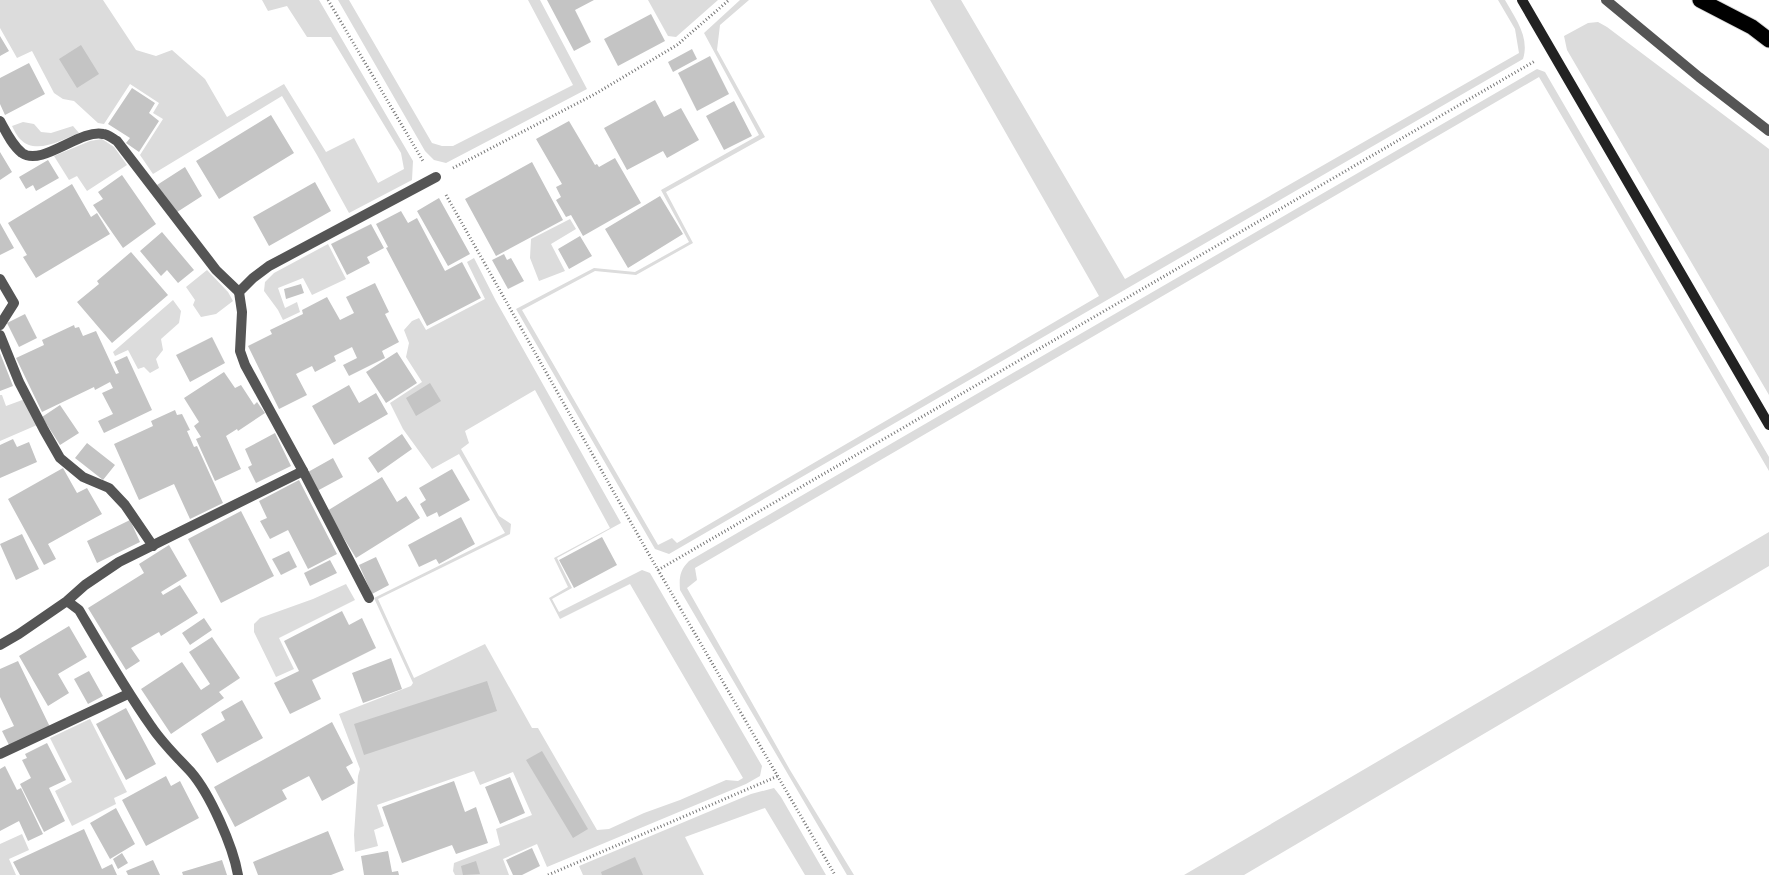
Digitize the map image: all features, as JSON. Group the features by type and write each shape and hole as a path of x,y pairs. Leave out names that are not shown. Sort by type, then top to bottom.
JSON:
{"highway":[{"path":"1700,0 1752,28 1769,40"}],"street":[{"path":"1522,0 1769,426"},
{"path":"1606,0 1700,78 1769,131"},
{"path":"0,121 11,141 23,154 36,156 90,136 103,134 117,141 216,270 239,292 242,312 240,351 245,365 369,598"},
{"path":"239,292 252,278 270,266 436,177"},
{"path":"0,279 14,303 0,325"},
{"path":"0,335 19,382 60,458 83,477 109,488 125,505 153,546"},
{"path":"0,645 27,629 119,562 302,471"},
{"path":"67,601 79,610 128,694 165,747 192,773 203,790 222,827 238,875"},
{"path":"0,754 128,694"}],"path":[{"path":"328,0 418,154 436,177 658,570 835,875"},
{"path":"436,177 595,94 677,45 729,0"},
{"path":"658,570 1551,51"},
{"path":"548,875 778,776"}],"shaded area":[{"path":"0,0 103,0 136,50 156,56 172,50 205,79 227,117 284,84 326,152 354,138 378,183 404,169 401,153 331,37 307,37 287,6 268,11 262,0 319,0 413,161 412,180 349,213 282,96 153,174 140,155 163,119 153,113 159,103 130,84 104,124 98,123 74,101 63,99 54,93 32,51 17,58 0,28"},
{"path":"338,0 349,0 432,143 442,146 453,146 573,85 528,0 540,0 587,89 446,163 434,160 425,151"},
{"path":"648,0 718,0 676,37 668,36"},
{"path":"740,0 749,0 720,25 717,50 765,137 666,192 693,243 636,275 595,271 522,310 658,545 672,538 677,543 1099,296 930,0 961,0 1125,279 1519,53 1515,29 1498,0 1505,0 1517,21 1523,35 1525,51 1523,59 669,554 655,549 516,309 594,268 635,272 689,242 661,190 759,135 704,33"},
{"path":"1598,22 1769,149 1769,395 1567,50 1564,36 1588,23"},
{"path":"1537,69 1545,72 1769,457 1769,471 1539,77 695,568 697,580 687,588 790,770 854,875 847,875 680,590 681,574 686,564"},
{"path":"23,122 34,124 41,132 51,133 73,126 79,133 49,145 34,146 26,144 20,139 12,126"},
{"path":"102,139 114,147 127,165 87,191 77,176 69,180 54,156 90,141"},
{"path":"570,219 576,229 551,244 565,271 539,281 530,258 531,239"},
{"path":"328,244 346,279 312,295 303,278 278,288 285,308 297,302 300,312 283,320 264,291 265,282 274,273"},
{"path":"474,258 496,301 621,523 557,558 572,588 552,599 559,612 642,570 650,573 762,766 760,776 746,784 547,867 537,844 503,859 509,875 455,875 453,871 454,863 500,845 496,829 532,815 513,772 480,785 474,771 377,805 384,826 374,830 378,846 355,852 354,835 360,769 339,714 411,686 413,683 374,598 505,533 459,454 432,469 403,429 390,403 422,382 406,357 409,343 404,330 412,321 419,318 426,330 485,299 467,262","holes":["535,390 610,528 554,558 568,587 549,598 560,619 630,584 743,778 738,781 726,780 609,829 597,830 538,728 532,728 485,644 414,678 378,599 510,534 511,524 499,516 461,449 469,443 465,431"]},
{"path":"207,270 228,292 233,301 216,314 201,317 193,305 195,300 186,287"},
{"path":"173,300 181,311 179,323 161,339 163,350 156,359 159,368 150,373 144,367 138,369 128,350 115,356 113,352"},
{"path":"0,395 2,395 6,406 25,399 37,425 0,441"},
{"path":"1769,532 1769,566 1244,875 1184,875"},
{"path":"346,584 355,600 279,638 294,669 276,677 254,632 254,624 260,618 313,599"},
{"path":"90,719 127,792 114,798 116,804 72,826 55,791 72,782 50,738"},
{"path":"774,788 826,875 805,875 765,808 685,837 704,875 583,875 579,866 751,794"},
{"path":"22,834 29,850 9,859 16,875 0,875 0,844"}],"building":[{"path":"547,0 594,0 575,10 591,42 574,51"},
{"path":"651,14 665,41 618,66 604,39"},
{"path":"0,36 9,51 0,56"},
{"path":"81,45 99,74 77,88 59,59"},
{"path":"692,49 697,59 673,72 668,62"},
{"path":"710,56 729,94 697,111 678,73"},
{"path":"29,63 45,94 5,115 0,104 0,78"},
{"path":"132,88 155,103 149,113 159,121 139,152 126,143 130,138 108,124"},
{"path":"655,100 664,117 681,108 699,140 667,158 663,151 627,170 604,128"},
{"path":"734,101 752,136 724,150 706,116"},
{"path":"271,115 294,153 219,199 196,161"},
{"path":"569,121 595,165 597,164 599,167 615,158 641,203 583,236 571,215 566,217 556,200 561,197 556,187 562,184 536,139"},
{"path":"0,152 12,172 0,180"},
{"path":"48,160 59,178 36,191 33,185 26,189 19,177"},
{"path":"532,162 563,220 496,256 465,199"},
{"path":"185,167 202,196 174,214 157,185"},
{"path":"122,175 156,224 123,248 93,205 103,199 98,192"},
{"path":"315,182 331,211 269,246 253,217"},
{"path":"72,184 91,217 97,213 110,234 36,278 23,257 27,255 8,223"},
{"path":"660,196 683,234 628,268 605,229"},
{"path":"439,198 470,254 448,266 417,211"},
{"path":"401,211 408,223 417,218 445,271 462,262 481,298 427,326 386,248 388,247 376,224"},
{"path":"0,223 14,248 0,255"},
{"path":"371,224 384,248 367,257 370,263 347,275 331,244"},
{"path":"162,232 194,270 178,283 167,270 161,276 140,251"},
{"path":"580,236 592,256 569,269 558,249"},
{"path":"131,252 168,295 112,343 77,302 99,284 97,281"},
{"path":"504,254 507,260 511,258 524,281 508,289 492,260"},
{"path":"375,283 389,312 385,314 399,342 382,351 385,358 349,376 343,365 357,358 352,347 334,356 336,361 315,372 312,366 296,374 307,395 279,409 248,346 272,334 270,330 303,314 302,310 327,297 340,320 354,313 346,297"},
{"path":"301,284 304,293 286,299 284,289"},
{"path":"25,314 37,338 19,347 7,323"},
{"path":"74,325 75,328 79,327 83,336 96,331 116,374 119,373 114,362 127,356 152,410 104,433 98,421 113,414 102,393 113,388 110,382 95,390 94,387 42,412 16,358 44,345 42,340"},
{"path":"212,337 225,363 190,382 176,355"},
{"path":"397,352 417,383 386,403 366,372"},
{"path":"0,353 13,386 0,391"},
{"path":"224,372 235,388 241,385 254,405 257,402 265,413 238,431 237,429 226,436 241,469 215,481 196,439 201,437 194,426 199,422 184,398"},
{"path":"430,383 441,401 416,416 406,398"},
{"path":"349,385 359,403 376,393 388,414 334,445 312,406"},
{"path":"60,405 79,433 60,445 42,417"},
{"path":"175,410 177,415 182,414 190,430 187,431 194,447 197,446 223,503 190,519 174,484 139,500 114,444 153,426 151,421"},
{"path":"275,433 291,466 256,483 248,467 252,465 245,449"},
{"path":"402,434 412,449 378,473 368,458"},
{"path":"13,439 17,447 29,442 37,462 0,478 0,445"},
{"path":"87,443 115,465 103,480 75,458"},
{"path":"333,458 343,477 317,491 308,472"},
{"path":"63,468 77,493 87,488 102,514 48,544 56,559 44,565 8,499"},
{"path":"452,469 470,500 439,517 437,512 427,517 420,504 426,500 419,488"},
{"path":"382,477 397,502 406,496 420,518 356,558 327,511"},
{"path":"299,480 337,554 308,569 288,530 270,539 260,521 267,518 259,501"},
{"path":"241,511 274,576 221,603 188,539"},
{"path":"461,517 475,544 439,564 436,559 419,567 408,545"},
{"path":"130,520 140,542 97,563 87,541"},
{"path":"22,534 39,569 16,580 0,544"},
{"path":"602,537 617,565 574,588 559,560"},
{"path":"169,545 187,576 161,592 163,595 180,585 198,613 161,636 159,632 131,648 140,661 126,670 88,608 144,573 139,564"},
{"path":"289,551 297,567 281,575 272,559"},
{"path":"376,557 389,585 372,594 359,565"},
{"path":"330,560 337,573 310,586 304,573"},
{"path":"342,611 349,625 362,618 376,648 312,680 321,699 290,714 274,683 299,671 284,641"},
{"path":"204,618 212,630 190,645 182,633"},
{"path":"69,626 87,657 58,674 69,693 48,706 19,656"},
{"path":"212,637 240,678 219,692 224,698 171,734 141,689 182,662 201,690 210,684 189,652"},
{"path":"391,658 402,689 363,703 352,673"},
{"path":"18,661 50,727 10,747 2,731 14,726 0,697 0,669"},
{"path":"89,671 103,696 88,704 74,679"},
{"path":"487,681 497,711 364,755 354,724"},
{"path":"242,700 263,738 217,763 201,734 225,720 221,712"},
{"path":"126,708 156,764 126,780 96,724"},
{"path":"332,722 353,763 346,767 355,783 322,801 309,776 282,790 287,799 235,827 214,787"},
{"path":"47,743 66,780 49,788 65,821 44,832 20,784 31,778 22,760 27,758 25,754"},
{"path":"542,751 588,829 573,838 526,760"},
{"path":"5,766 17,790 21,788 43,834 28,841 19,821 0,831 0,769"},
{"path":"166,776 171,786 180,781 199,818 146,846 122,800"},
{"path":"510,777 525,813 500,824 485,787"},
{"path":"454,781 465,812 476,807 488,843 456,854 452,845 402,863 382,807"},
{"path":"116,808 135,844 110,859 90,823"},
{"path":"84,829 102,869 112,864 117,875 20,875 13,862"},
{"path":"328,831 344,870 331,875 258,875 253,862"},
{"path":"532,848 540,866 522,875 513,875 506,860"},
{"path":"388,851 392,872 398,871 399,875 364,875 361,856"},
{"path":"122,853 128,863 118,869 113,859"},
{"path":"635,857 643,875 602,875 601,872"},
{"path":"153,860 160,875 128,875 126,871"},
{"path":"222,860 227,875 183,875 182,872"},
{"path":"476,861 480,874 463,875 461,866"}]}
